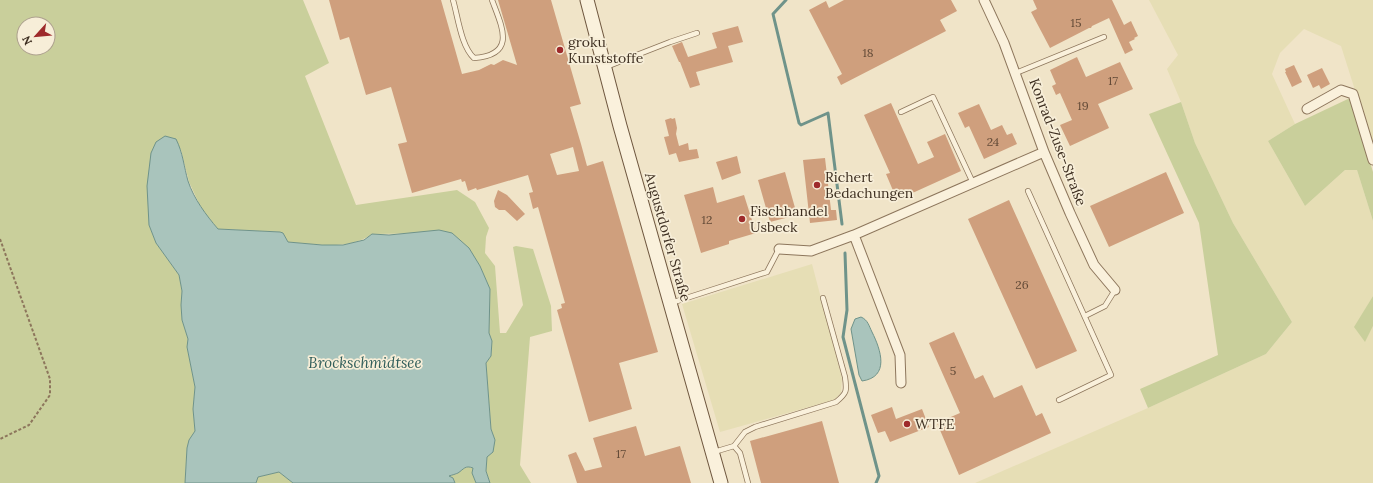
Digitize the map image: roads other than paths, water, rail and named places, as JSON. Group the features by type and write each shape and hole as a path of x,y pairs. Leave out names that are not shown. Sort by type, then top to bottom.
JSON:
{"main road":[{"name":"Augustdorfer Straße","path":"587,0 620,126 721,483"}],"street":[{"name":"Konrad-Zuse-Straße","path":"984,0 1004,42 1044,152 1070,213 1094,265 1115,290"},
{"path":"1307,109 1341,90 1353,94 1373,160"},
{"path":"779,249 811,251 854,235 1044,152"},
{"path":"854,235 900,355 901,383"}],"lane":[{"path":"453,0 464,43 468,53 474,58 484,57 493,53 501,46 504,39 492,0"},
{"path":"604,68 663,44 697,34"},
{"path":"1016,73 1104,37"},
{"path":"900,112 933,97 972,183"},
{"path":"1028,191 1111,375 1059,400"},
{"path":"671,303 767,272 779,249"},
{"path":"1085,316 1105,306 1115,290"},
{"path":"712,452 734,446 745,432 755,427 836,402 844,395 846,386 845,377 823,298"},
{"path":"734,446 740,453 748,483"}],"water":[{"name":"Brockschmidtsee","path":"165,136 176,139 182,155 188,181 194,194 218,229 280,232 283,233 288,242 322,245 343,245 364,240 372,234 389,235 439,230 452,233 469,248 480,266 490,289 489,333 492,341 491,356 486,363 491,429 495,440 493,452 487,457 486,471 490,483 476,483 472,473 473,468 468,467 449,476 453,478 455,483 293,483 279,472 258,477 256,483 185,483 187,448 189,440 195,431 193,409 195,387 187,347 188,339 182,320 182,291 179,275 156,243 149,225 147,186 151,153 156,142"},
{"path":"861,317 868,323 878,347 881,362 877,374 862,381 859,375 851,329 855,319"}],"waterway":[{"path":"786,0 773,14 799,123 801,125 828,113 842,224"},
{"path":"845,253 847,310 843,337 879,476 876,483"}],"place":[{"name":"groku Kunststoffe","path":"560,50"},
{"name":"Richert Bedachungen","path":"817,185"},
{"name":"Fischhandel Usbeck","path":"742,219"},
{"name":"WTFE","path":"907,424"}]}
